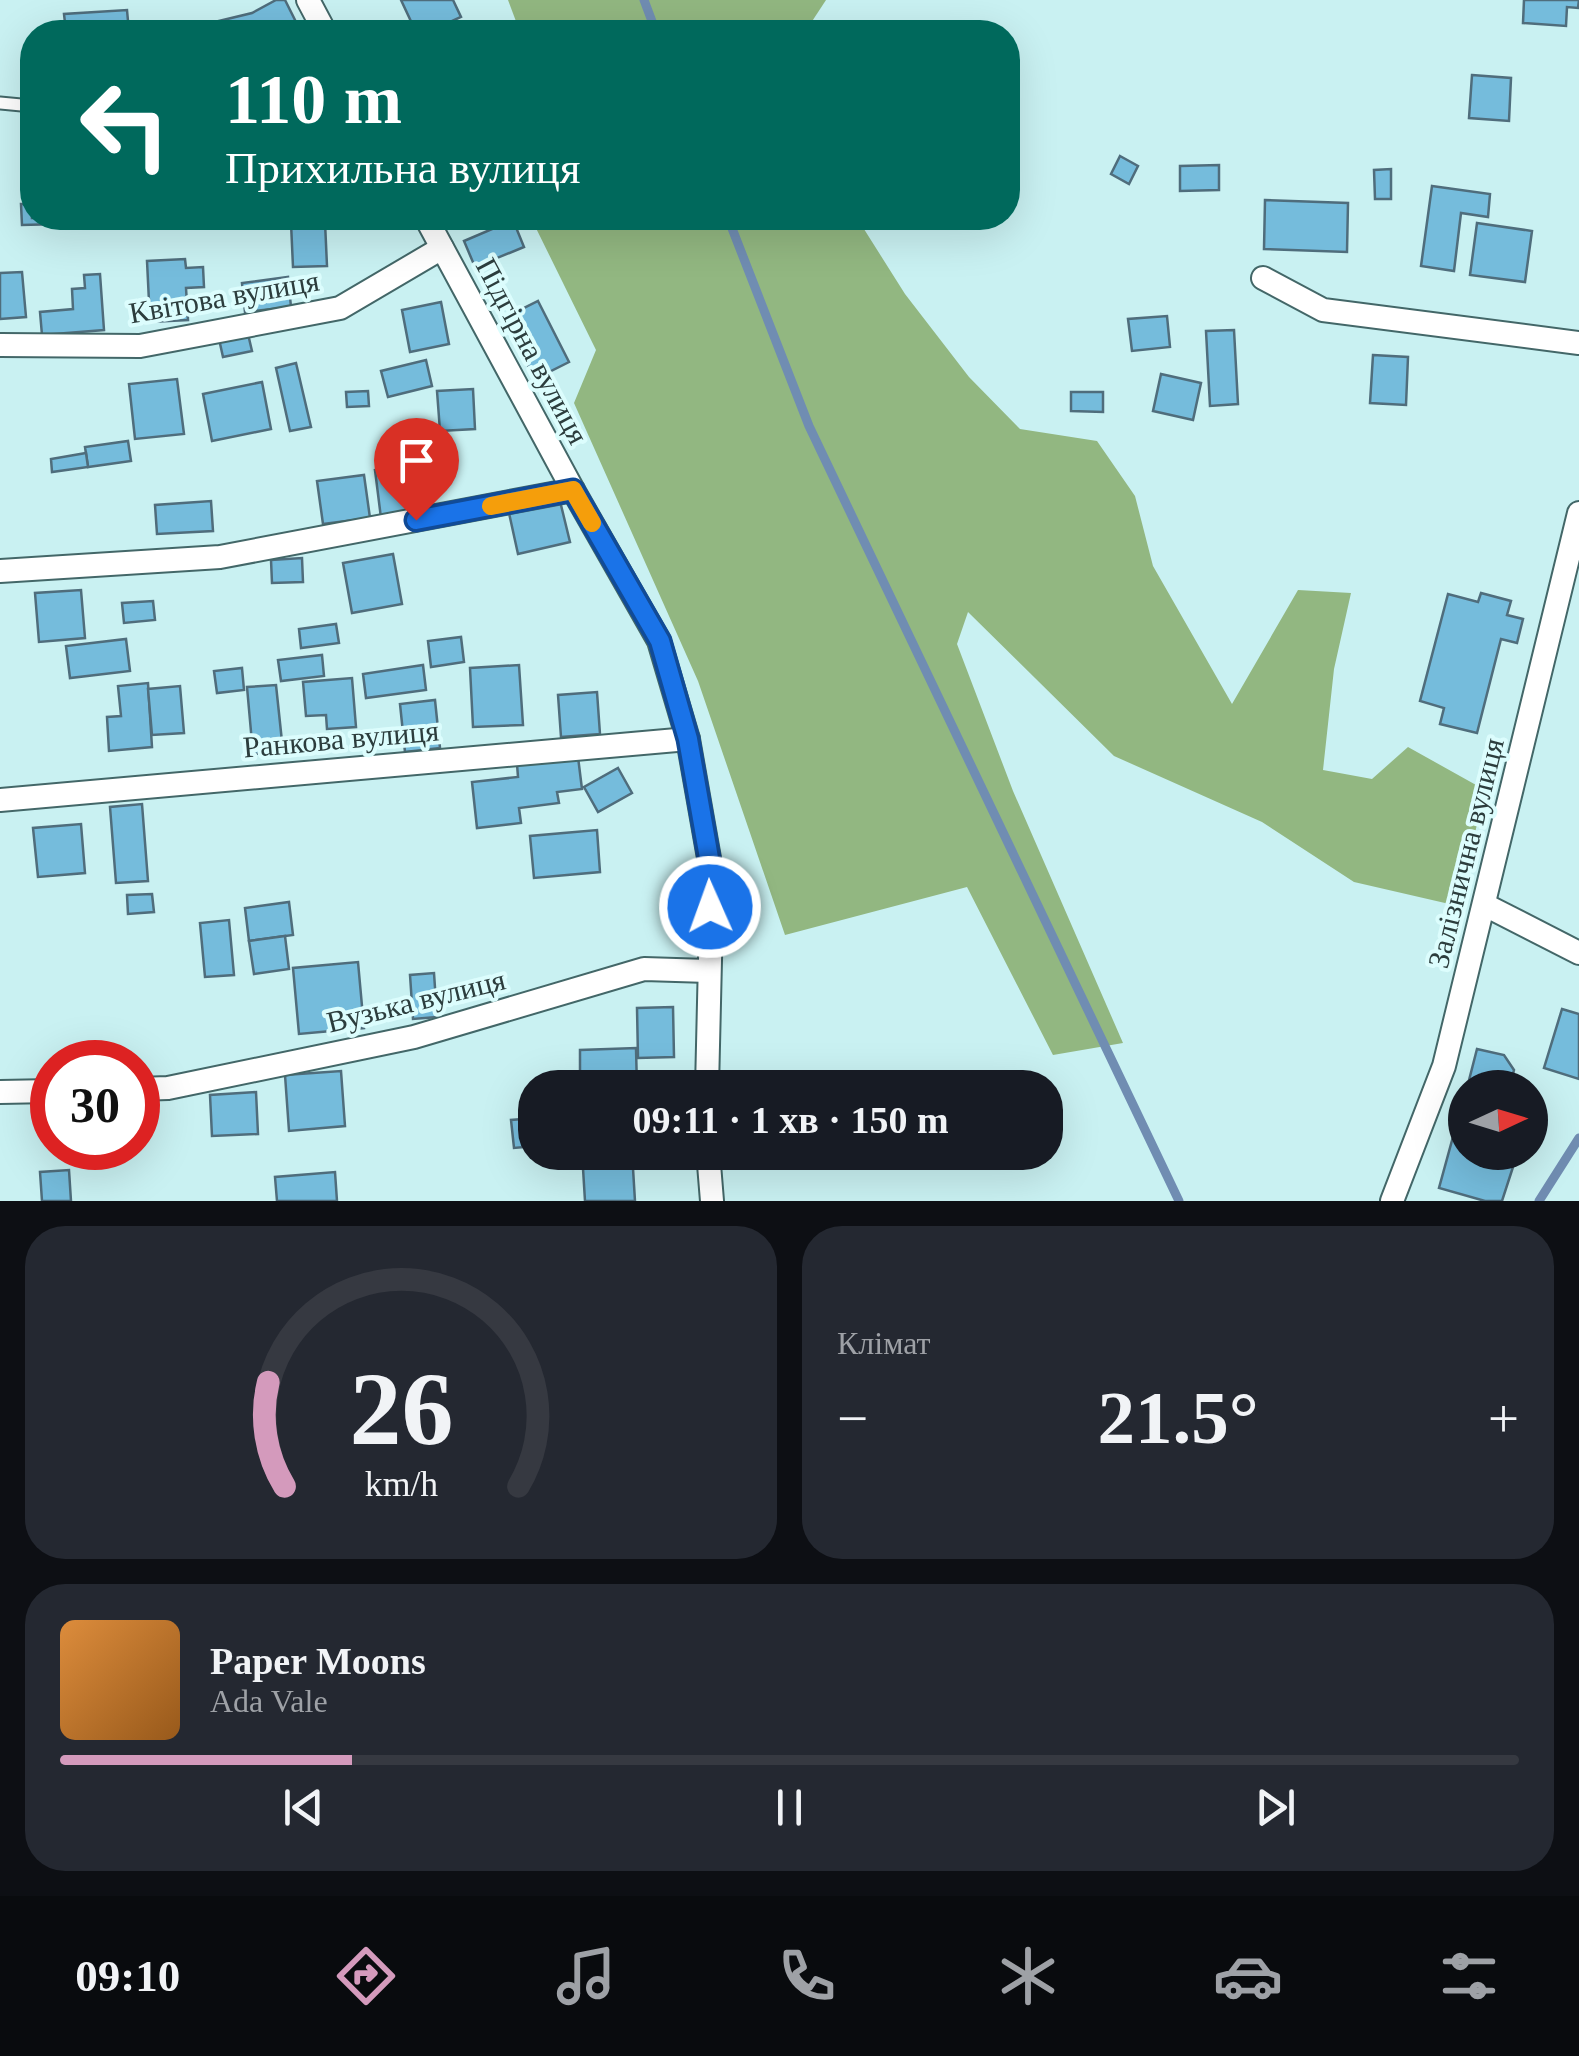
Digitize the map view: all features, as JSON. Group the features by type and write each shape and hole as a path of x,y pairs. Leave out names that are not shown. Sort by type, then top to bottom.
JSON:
{"street":[{"name":"Підгірна вулиця","path":"432,230 660,641 688,739 712,875 707,1070"},
{"name":"Квітова вулиця","path":"0,345 140,346 340,308 442,248"},
{"path":"1262,278 1322,310 1579,343"},
{"path":"0,571 220,557 573,490"},
{"name":"Залізнична вулиця","path":"1392,1201 1444,1066 1579,513"},
{"name":"Ранкова вулиця","path":"0,800 688,739"},
{"path":"1485,905 1579,954"},
{"name":"Вузька вулиця","path":"160,1088 414,1037 644,969 708,971"},
{"path":"0,1092 30,1091"},
{"path":"709,1170 712,1201"}],"green space":[{"path":"508,0 826,0 813,20 516,20"},
{"path":"537,230 865,230 905,294 969,377 1020,429 1097,441 1135,496 1153,566 1232,704 1298,590 1351,593 1334,669 1323,770 1372,779 1408,747 1485,790 1458,906 1354,882 1262,822 1114,756 968,612 957,644 1013,791 1123,1043 1053,1055 967,887 785,935 698,681 574,403 596,350"}],"building":[{"path":"276,0 285,0 295,20 223,20 252,13"},
{"path":"401,0 453,0 461,17 454,20 410,20"},
{"path":"1524,0 1579,0 1578,8 1567,7 1566,26 1523,23"},
{"path":"127,10 128,20 65,20 64,14"},
{"path":"1472,75 1511,78 1509,121 1469,118"},
{"path":"1120,156 1138,166 1129,184 1111,174"},
{"path":"1219,165 1219,190 1180,191 1180,166"},
{"path":"1391,169 1391,199 1375,199 1374,170"},
{"path":"1432,186 1490,194 1488,217 1461,213 1454,271 1421,266"},
{"path":"1265,200 1348,203 1347,252 1264,249"},
{"path":"1477,223 1532,231 1525,282 1470,275"},
{"path":"291,230 325,230 327,266 293,267"},
{"path":"490,230 517,230 524,247 475,267 464,241"},
{"path":"185,259 186,268 203,267 204,287 186,288 188,320 150,322 147,261"},
{"path":"22,272 26,317 0,319 0,273"},
{"path":"100,274 104,330 42,335 40,312 73,309 72,289 85,288 84,275"},
{"path":"288,277 291,307 245,312 242,283"},
{"path":"538,301 569,362 535,379 504,318"},
{"path":"441,302 449,344 410,352 402,310"},
{"path":"1167,316 1170,347 1132,351 1128,319"},
{"path":"1234,330 1238,404 1210,406 1206,331"},
{"path":"248,334 252,351 223,357 219,339"},
{"path":"1373,355 1408,357 1406,405 1370,403"},
{"path":"426,360 432,386 388,397 381,371"},
{"path":"296,363 311,427 290,431 276,368"},
{"path":"1161,374 1201,383 1193,420 1153,411"},
{"path":"177,379 184,434 135,439 129,384"},
{"path":"262,382 271,429 212,441 203,394"},
{"path":"473,389 475,429 440,431 437,391"},
{"path":"368,391 369,406 347,407 346,392"},
{"path":"1071,392 1103,392 1103,412 1071,411"},
{"path":"128,441 131,461 88,467 85,447"},
{"path":"86,453 88,467 52,472 51,459"},
{"path":"415,465 421,513 381,518 375,470"},
{"path":"364,475 370,518 323,524 317,481"},
{"path":"211,501 213,531 157,534 155,505"},
{"path":"560,501 570,542 518,554 509,513"},
{"path":"393,554 402,604 352,613 343,563"},
{"path":"302,558 303,582 272,583 271,560"},
{"path":"81,590 85,638 39,642 35,593"},
{"path":"1481,593 1511,601 1507,615 1523,619 1517,643 1501,639 1477,733 1440,724 1444,708 1420,701 1448,594 1478,602"},
{"path":"153,601 155,620 124,623 122,603"},
{"path":"336,624 339,643 301,648 299,629"},
{"path":"461,637 464,662 431,667 428,641"},
{"path":"126,639 130,671 70,678 66,646"},
{"path":"322,655 324,676 281,681 278,660"},
{"path":"423,665 426,690 366,698 363,674"},
{"path":"519,665 523,725 473,727 470,668"},
{"path":"242,668 244,690 217,693 214,671"},
{"path":"352,678 356,727 327,729 326,715 306,716 303,682"},
{"path":"148,683 152,747 109,751 107,717 121,716 118,686"},
{"path":"276,685 283,751 253,754 247,687"},
{"path":"180,686 184,733 152,735 148,689"},
{"path":"597,692 600,734 561,737 558,695"},
{"path":"435,700 440,748 405,752 400,704"},
{"path":"578,757 582,789 557,792 559,803 519,808 521,823 477,828 472,782 518,777 517,764"},
{"path":"618,768 632,793 598,812 584,787"},
{"path":"142,804 148,881 116,883 110,807"},
{"path":"81,824 85,873 38,877 33,828"},
{"path":"597,830 600,872 534,878 530,836"},
{"path":"152,894 154,912 128,914 127,895"},
{"path":"289,902 293,935 249,941 245,908"},
{"path":"229,920 234,975 205,977 200,923"},
{"path":"285,936 289,969 254,974 249,941"},
{"path":"358,962 364,1028 299,1034 293,968"},
{"path":"434,973 437,1017 413,1019 410,975"},
{"path":"673,1007 674,1057 638,1058 637,1008"},
{"path":"1562,1009 1579,1014 1579,1079 1544,1068"},
{"path":"636,1048 637,1070 580,1070 580,1050"},
{"path":"1477,1049 1504,1055 1514,1070 1472,1070"},
{"path":"341,1071 345,1126 289,1131 285,1075"},
{"path":"256,1092 258,1134 212,1136 210,1095"},
{"path":"518,1119 518,1148 514,1148 511,1120"},
{"path":"1448,1155 1448,1170 1512,1170 1502,1201 1485,1201 1439,1188"},
{"path":"69,1170 71,1201 42,1201 40,1172"},
{"path":"583,1170 633,1170 635,1201 585,1201"},
{"path":"335,1172 337,1201 277,1201 275,1177"}],"waterway":[{"path":"644,0 652,20"},
{"path":"733,230 809,426 1179,1201"},
{"path":"1539,1201 1579,1138"}],"slow traffic":[{"path":"491,506 573,490 592,523"}],"route":[{"path":"416,520 573,490 660,641 688,739 712,875 710,907"}]}
